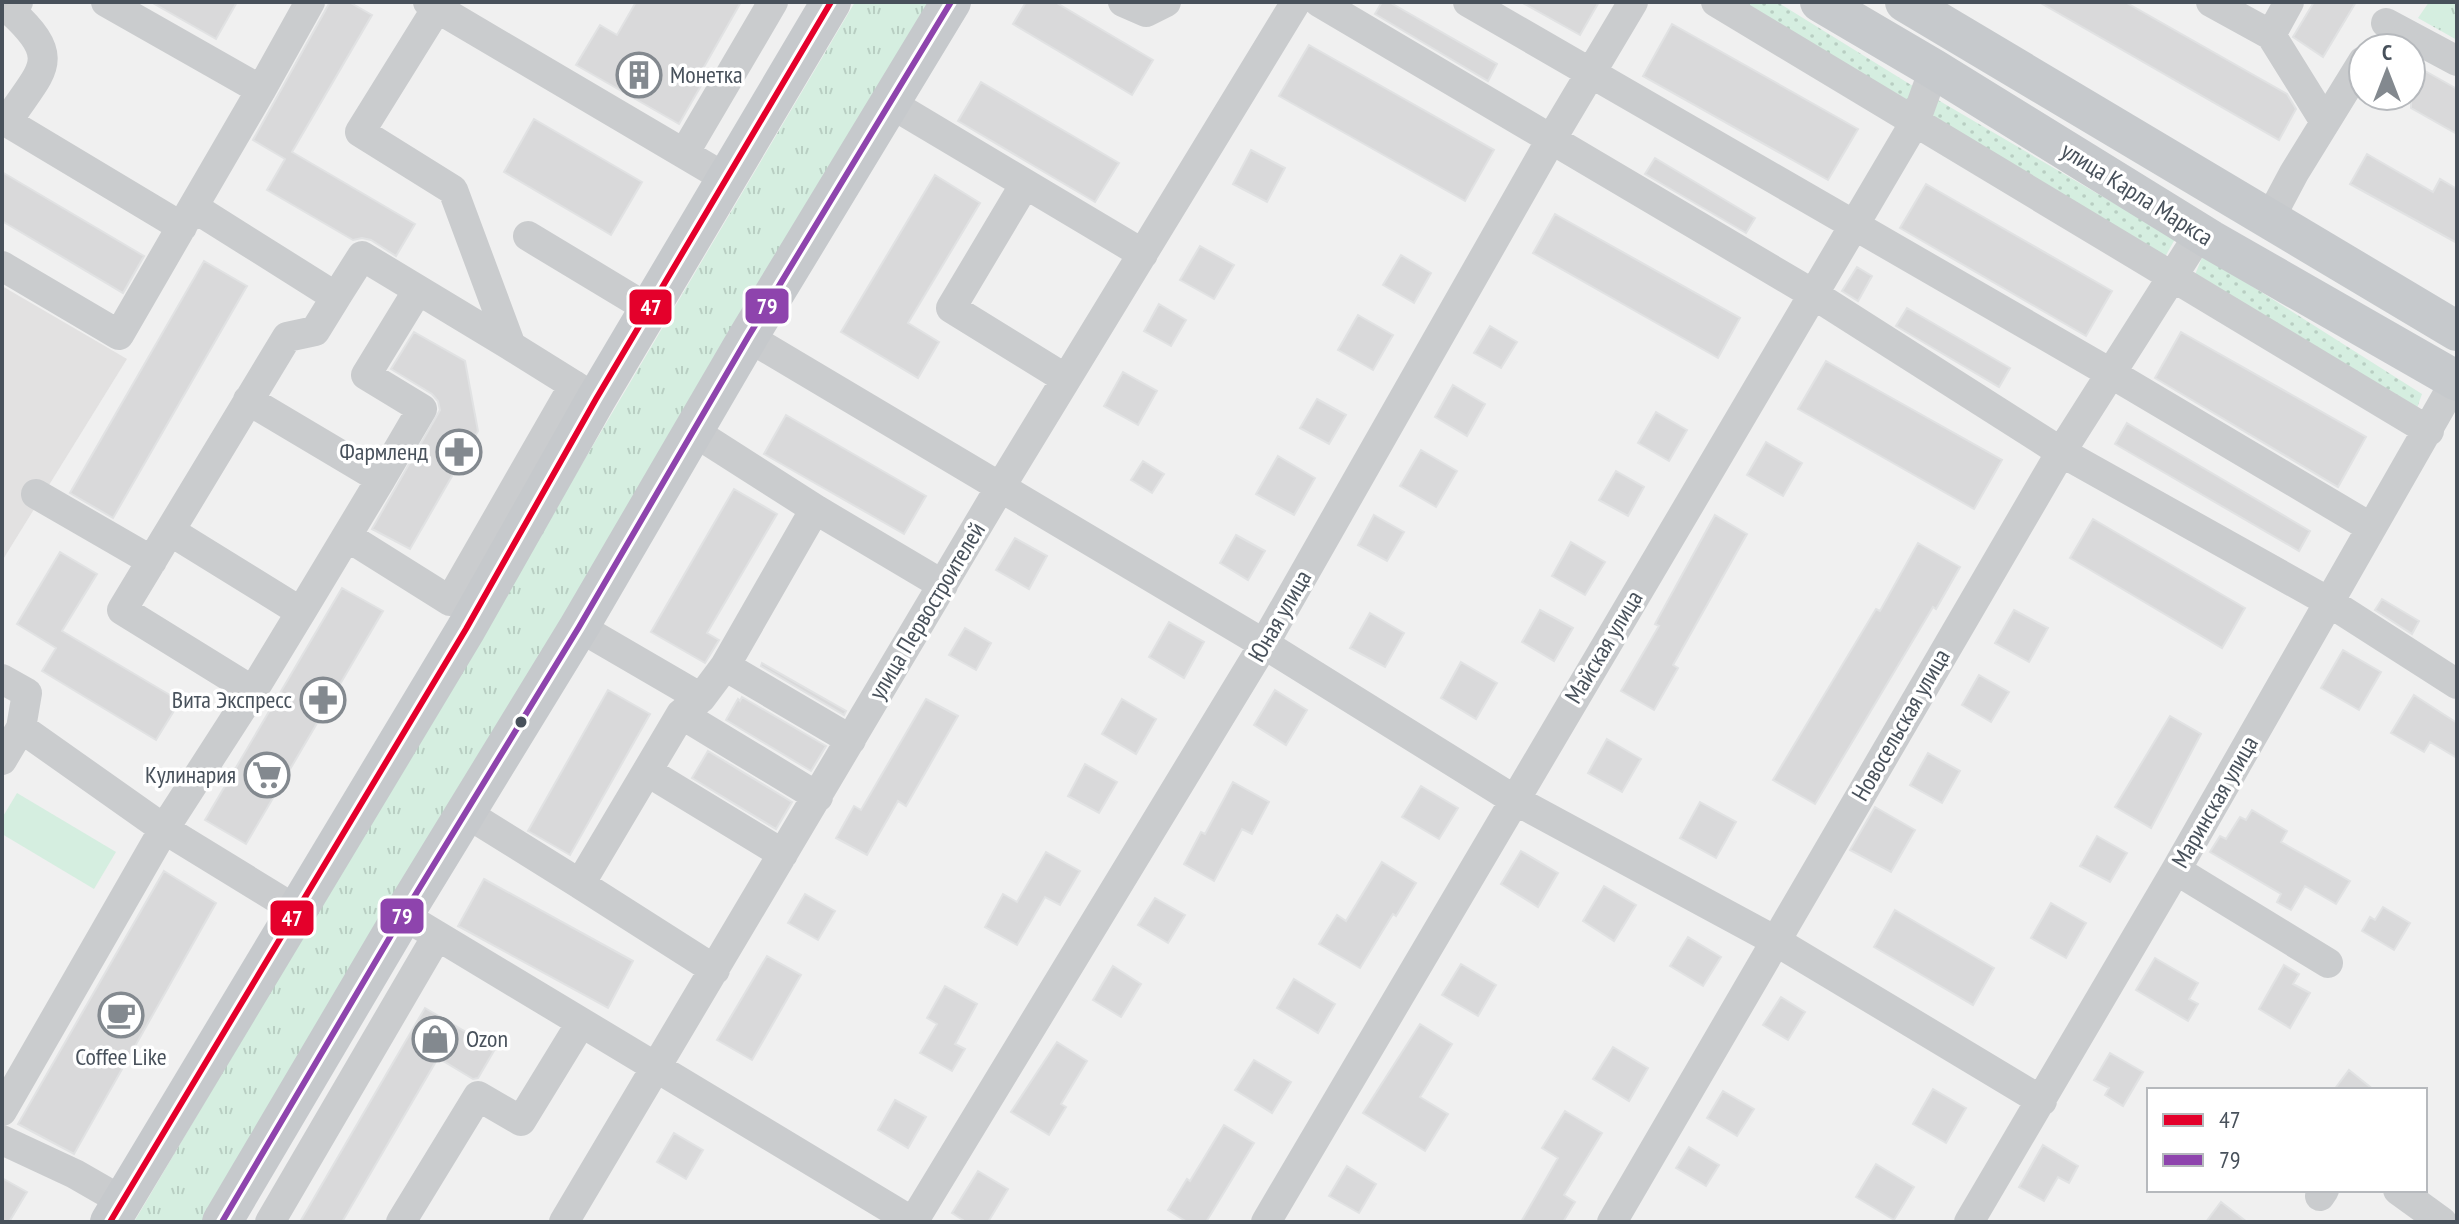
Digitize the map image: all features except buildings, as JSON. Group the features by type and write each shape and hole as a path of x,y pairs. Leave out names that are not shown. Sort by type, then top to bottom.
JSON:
{"main road":[{"path":"116,1211 466,629 585,392 649,309 831,2"},
{"path":"222,1222 403,915 579,627 748,337 951,2"},
{"name":"улица Карла Маркса","path":"1820,2 2200,233 2340,316 2457,380"},
{"name":"улица Карла Маркса","path":"1905,2 2457,331"},
{"path":"2340,316 2365,275"}],"street":[{"path":"106,2 261,90"},
{"path":"2,266 119,335 310,2"},
{"path":"685,152 773,2"},
{"path":"1123,2 1146,12 1166,2"},
{"name":"улица Первостроителей","path":"564,1222 1001,486 1296,2"},
{"path":"1319,2 1813,294 2061,452 2329,602 2457,684"},
{"path":"1468,2 2112,374 2370,527"},
{"name":"Юная улица","path":"913,1222 1264,644 1552,138 1633,2"},
{"path":"1716,2 2429,431"},
{"path":"2211,2 2271,35 2325,122"},
{"path":"2271,35 2289,2"},
{"path":"511,346 453,190 360,132 432,5 727,179"},
{"path":"11,6 39,40 44,65 4,121 336,297"},
{"path":"2385,24 2457,61"},
{"name":"Майская улица","path":"1266,1222 1915,122 1934,69"},
{"path":"2269,220 2347,87"},
{"path":"890,103 1143,254"},
{"path":"1025,184 951,308 1066,379"},
{"name":"Новосельская улица","path":"1612,1222 2061,452 2200,233"},
{"path":"528,236 649,309"},
{"path":"253,691 122,610 287,337 315,331 362,256 585,392 450,601 348,537"},
{"path":"2,1111 164,829 348,537 422,409 366,375 418,290"},
{"path":"748,337 1264,644 1513,799 1774,940 2042,1101"},
{"name":"Маринская улица","path":"1969,1222 2176,870 2457,380"},
{"path":"248,400 381,479"},
{"path":"693,431 815,509 943,585"},
{"path":"36,494 152,561"},
{"path":"580,884 691,706 725,666 815,509"},
{"path":"170,531 301,612"},
{"path":"579,627 818,797"},
{"path":"725,666 851,740"},
{"path":"2,679 27,693 21,728 2,760"},
{"path":"21,728 164,829 296,910"},
{"path":"648,772 783,854"},
{"path":"466,813 715,970"},
{"path":"2176,870 2328,963"},
{"path":"403,915 913,1222"},
{"path":"270,1222 437,936"},
{"path":"401,1222 478,1096 521,1121 581,1023"},
{"path":"2,1140 75,1174 116,1211"},
{"path":"2401,1192 2442,1222"}],"shaded area":[{"path":"2,286 127,359 2,561"}],"green space":[{"path":"855,2 931,2 210,1222 134,1222"},
{"path":"1724,2 1777,2 1916,88 1905,107"},
{"path":"2429,2 2457,2 2457,40 2418,18"},
{"path":"1938,100 2175,239 2165,257 1931,121"},
{"path":"2203,255 2422,394 2412,422 2190,287"},
{"path":"17,793 116,852 94,889 2,834 2,818"}],"transit line":[{"name":"47","path":"110,1222 466,629 596,399 831,2"},
{"name":"79","path":"222,1222 403,915 579,627 748,337 951,2"}],"place":[{"name":"Монетка","path":"639,75"},
{"name":"Фармленд","path":"459,452"},
{"name":"Вита Экспресс","path":"323,700"},
{"name":"Кулинария","path":"267,775"},
{"name":"Coffee Like","path":"121,1015"},
{"name":"Ozon","path":"435,1039"}]}
